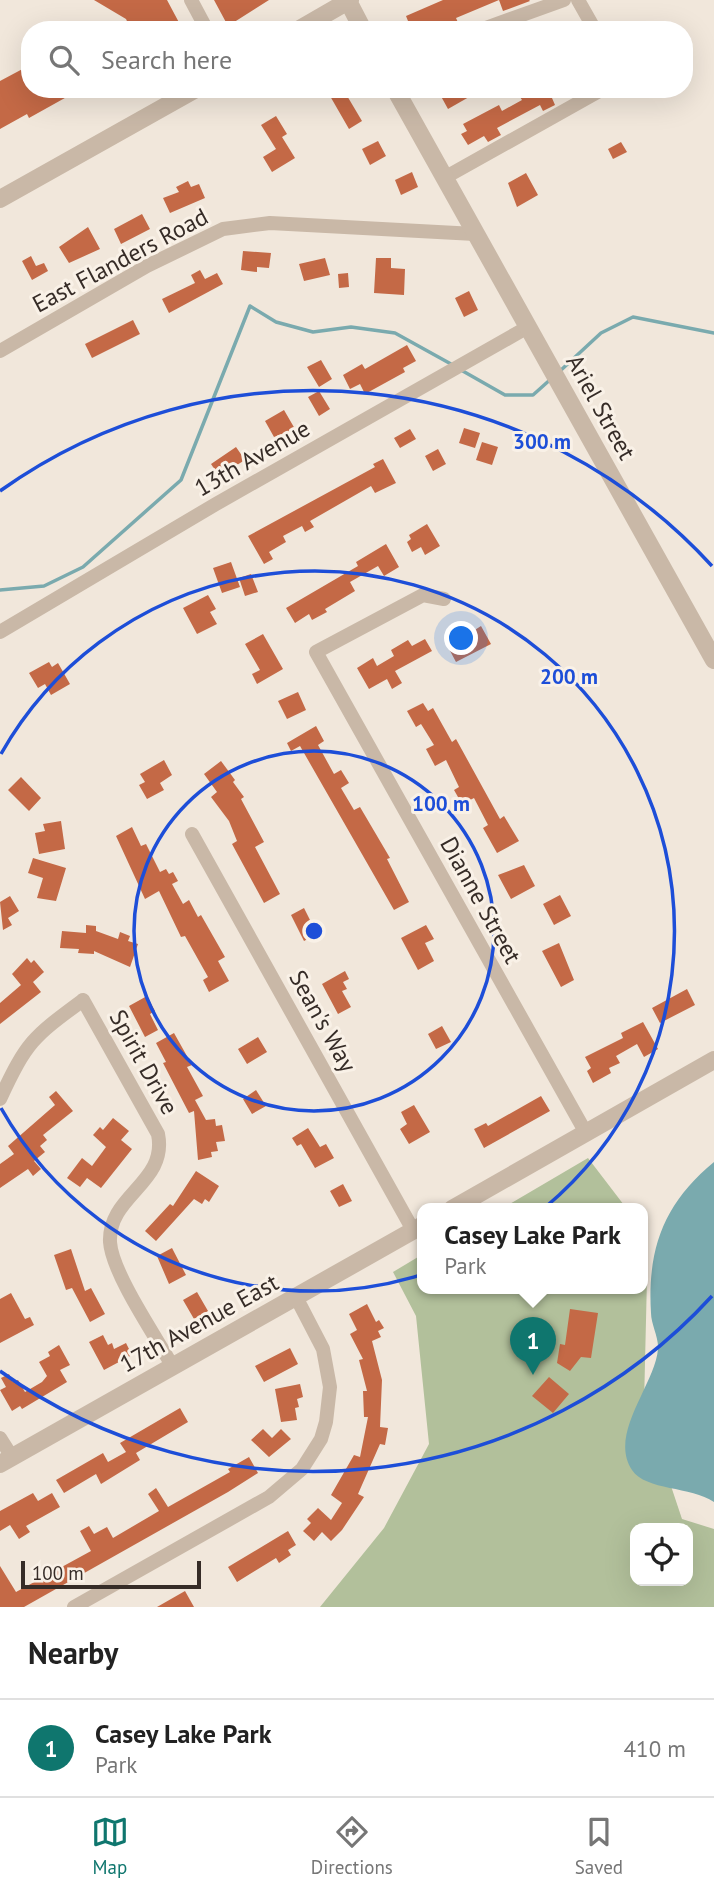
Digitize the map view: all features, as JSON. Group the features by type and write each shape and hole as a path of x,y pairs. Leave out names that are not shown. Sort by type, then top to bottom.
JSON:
{"street":[{"path":"191,0 202,21"},
{"path":"313,21 349,0 359,21"},
{"path":"505,21 564,0"},
{"path":"578,0 590,21"},
{"path":"0,199 180,98"},
{"name":"Ariel Street","path":"400,98 714,660"},
{"path":"444,178 587,98"},
{"name":"East Flanders Road","path":"0,351 148,266 223,229 270,223 475,234"},
{"name":"13th Avenue","path":"0,632 528,327"},
{"name":"Dianne Street","path":"444,599 423,595 316,652 586,1133"},
{"name":"Sean's Way","path":"192,834 417,1226"},
{"name":"Spirit Drive","path":"0,1099 14,1065 34,1037 83,1000 158,1134 160,1151 155,1168 116,1214 110,1240 116,1265 173,1367"},
{"path":"463,1203 714,1060"},
{"name":"17th Avenue East","path":"6,1461 417,1229"},
{"path":"74,1607 269,1497 302,1469 321,1439 330,1387 323,1349 296,1297"},
{"path":"0,1438 6,1461"}],"green space":[{"path":"588,1158 622,1203 511,1203"},
{"path":"417,1258 417,1294 647,1294 644,1405 682,1519 714,1529 714,1607 320,1607 384,1528 429,1444 416,1316 393,1272"}],"water":[{"path":"714,1162 714,1502 693,1493 647,1482 639,1477 632,1470 626,1456 626,1441 629,1425 655,1363 658,1349 651,1317 652,1268 656,1248 662,1229 682,1194"}],"building":[{"path":"94,0 167,0 178,21 127,21"},
{"path":"214,0 269,0 236,21 225,21"},
{"path":"443,0 499,0 456,18 457,21 408,21 406,16"},
{"path":"499,0 529,0 530,1 503,11"},
{"path":"21,70 21,98 65,98 29,118 27,114 0,129 0,81"},
{"path":"331,98 348,98 362,121 349,129"},
{"path":"442,98 467,98 448,109"},
{"path":"521,98 552,98 555,105 543,111 540,105 497,128 501,135 488,142 484,136 468,145 461,134 467,131 463,124 499,105 502,111 522,100"},
{"path":"276,116 287,134 282,137 295,158 272,172 263,157 276,149 261,125"},
{"path":"378,141 386,156 370,165 362,149"},
{"path":"621,142 627,152 613,159 608,149"},
{"path":"412,172 418,187 401,195 395,180"},
{"path":"526,173 538,195 517,207 508,183"},
{"path":"188,181 191,187 199,184 205,198 170,213 163,198 179,192 176,187"},
{"path":"142,214 150,229 121,244 114,229"},
{"path":"88,227 100,249 69,263 59,247"},
{"path":"243,251 271,253 269,268 257,267 257,272 241,270"},
{"path":"31,256 36,266 44,263 48,271 32,280 22,261"},
{"path":"325,258 330,275 304,281 299,264"},
{"path":"376,258 391,258 391,268 405,269 404,295 374,293"},
{"path":"200,270 205,279 217,273 223,284 169,313 162,299 195,283 191,275"},
{"path":"348,273 349,287 339,288 338,274"},
{"path":"469,291 478,310 464,317 455,298"},
{"path":"133,320 140,334 92,358 85,344"},
{"path":"407,345 416,361 403,368 405,372 365,394 360,384 350,389 343,375 362,364 365,369"},
{"path":"321,360 332,379 319,387 307,367"},
{"path":"319,391 330,409 319,416 308,397"},
{"path":"284,410 295,429 274,437 265,421"},
{"path":"464,428 480,433 475,448 459,443"},
{"path":"410,429 416,439 400,448 394,438"},
{"path":"482,442 498,447 492,465 476,460"},
{"path":"236,447 245,460 219,476 211,464"},
{"path":"438,449 446,464 433,471 425,456"},
{"path":"383,459 396,483 375,493 371,486 310,521 314,527 305,532 302,526 283,536 286,542 269,552 273,559 264,564 248,536 375,467 373,464"},
{"path":"427,524 440,546 425,555 421,547 412,552 407,542 411,539 409,535"},
{"path":"386,544 399,567 384,576 378,566 350,582 355,591 325,609 327,612 312,620 309,614 295,623 286,608 358,566 356,562"},
{"path":"231,562 240,587 222,593 213,568"},
{"path":"251,574 258,592 245,596 239,578"},
{"path":"208,595 216,609 210,612 217,624 197,634 183,608"},
{"path":"481,626 491,644 456,662 448,647"},
{"path":"263,634 283,669 257,684 252,674 260,670 245,644"},
{"path":"425,639 432,651 395,671 402,683 392,689 387,679 369,689 357,668 373,658 377,666 394,656 391,650 408,640 412,646"},
{"path":"49,662 52,667 58,663 70,684 51,695 45,684 38,688 29,673"},
{"path":"298,692 306,710 287,719 278,701"},
{"path":"423,703 428,711 433,708 452,742 456,739 500,819 504,816 519,841 497,853 483,828 488,825 474,798 462,804 454,790 459,787 446,760 435,766 426,749 434,745 421,724 416,727 407,711"},
{"path":"316,726 324,741 318,745 334,774 341,770 349,783 341,788 354,810 360,807 390,858 387,859 409,902 394,910 300,746 291,751 287,743"},
{"path":"164,760 172,775 160,783 164,790 147,799 139,785 145,782 140,774"},
{"path":"221,761 235,780 233,782 244,797 241,799 264,842 255,847 280,894 264,903 232,844 237,841 229,821 211,797 217,792 204,774"},
{"path":"21,777 41,798 29,811 8,790"},
{"path":"61,821 65,849 39,854 35,833 45,831 43,824"},
{"path":"132,827 141,846 146,844 160,872 166,869 169,874 173,872 178,881 172,884 183,904 189,900 198,917 201,915 225,957 218,961 229,981 209,992 203,980 208,977 185,936 181,937 159,891 145,899 116,836"},
{"path":"33,858 66,868 56,901 37,898 43,878 28,873"},
{"path":"524,865 535,886 511,899 498,875"},
{"path":"560,895 571,916 554,925 543,904"},
{"path":"10,896 19,911 8,918 12,925 3,930 0,902"},
{"path":"304,908 317,934 304,941 291,915"},
{"path":"86,925 96,926 96,931 118,939 120,932 130,936 128,941 138,944 130,967 94,951 94,954 78,953 79,949 60,948 62,931 86,933"},
{"path":"426,925 434,939 425,943 434,961 418,970 401,938"},
{"path":"559,943 574,980 561,987 542,951"},
{"path":"27,958 31,963 34,960 44,972 33,982 41,992 0,1024 0,1003 21,985 12,974"},
{"path":"345,971 349,979 343,982 347,989 342,991 351,1007 338,1014 322,984"},
{"path":"687,989 695,1005 660,1023 652,1008"},
{"path":"147,996 155,1011 150,1014 158,1030 145,1037 129,1006"},
{"path":"643,1022 658,1049 644,1057 637,1044 616,1056 620,1063 609,1068 611,1073 593,1083 587,1071 591,1068 585,1057 623,1038 621,1033"},
{"path":"442,1026 451,1042 436,1049 428,1034"},
{"path":"174,1033 192,1065 187,1067 203,1096 195,1100 206,1120 215,1119 216,1126 222,1125 225,1141 216,1142 218,1151 211,1152 212,1157 198,1160 194,1111 189,1113 163,1063 166,1062 156,1043"},
{"path":"258,1037 267,1052 247,1064 238,1049"},
{"path":"256,1090 266,1106 252,1114 243,1099"},
{"path":"56,1091 73,1111 43,1135 47,1140 40,1146 45,1152 34,1161 41,1169 33,1176 28,1169 0,1188 0,1164 14,1154 8,1146 55,1105 49,1097"},
{"path":"541,1096 550,1111 484,1148 474,1129 486,1123 488,1126"},
{"path":"414,1105 430,1132 409,1144 400,1129 407,1124 401,1112"},
{"path":"113,1118 129,1131 121,1140 132,1149 101,1188 87,1178 80,1187 67,1178 82,1158 92,1166 106,1147 93,1135 100,1127 103,1130"},
{"path":"308,1128 320,1147 326,1144 334,1158 315,1168 301,1144 297,1146 292,1138"},
{"path":"196,1171 219,1186 209,1202 205,1199 202,1204 194,1199 156,1241 145,1231 170,1204 173,1206"},
{"path":"343,1184 352,1201 339,1207 330,1191"},
{"path":"172,1248 186,1275 169,1284 157,1256"},
{"path":"71,1249 85,1291 91,1288 105,1314 90,1322 72,1288 66,1290 54,1255"},
{"path":"197,1292 208,1311 194,1319 183,1300"},
{"path":"11,1293 25,1319 30,1317 34,1325 0,1343 0,1299"},
{"path":"367,1304 376,1322 379,1320 384,1328 378,1331 381,1337 372,1341 382,1380 380,1427 388,1428 385,1445 380,1444 358,1494 364,1497 342,1530 331,1541 322,1532 314,1541 303,1531 311,1523 307,1519 318,1508 331,1520 342,1503 331,1495 354,1455 360,1457 368,1417 364,1417 363,1391 367,1391 359,1360 363,1359 350,1334 357,1330 349,1314"},
{"path":"570,1309 598,1313 591,1358 581,1357 570,1371 557,1363 560,1344 565,1345"},
{"path":"103,1335 108,1345 112,1343 114,1349 126,1343 132,1355 104,1370 89,1342"},
{"path":"59,1345 70,1365 60,1370 67,1382 22,1409 20,1406 12,1411 0,1390 6,1387 1,1378 9,1374 13,1382 18,1380 25,1392 47,1376 39,1362 50,1356 48,1352"},
{"path":"290,1348 298,1364 264,1382 255,1366"},
{"path":"549,1377 569,1394 553,1413 532,1396"},
{"path":"300,1384 303,1397 297,1399 297,1420 281,1422 275,1389"},
{"path":"180,1408 188,1422 136,1453 140,1460 101,1484 96,1474 64,1493 56,1480 103,1453 108,1462 126,1452 120,1443"},
{"path":"263,1429 272,1438 281,1429 291,1439 269,1457 251,1440"},
{"path":"249,1457 258,1473 228,1492 24,1607 0,1607 0,1566 16,1592 91,1551 80,1531 89,1526 94,1534 107,1527 113,1538 159,1511 148,1494 156,1488 168,1507 230,1472 228,1469"},
{"path":"33,1493 38,1501 52,1493 60,1507 26,1526 30,1532 19,1539 10,1525 0,1531 0,1511"},
{"path":"288,1531 296,1545 288,1550 291,1555 279,1563 276,1558 237,1582 228,1567"},
{"path":"185,1591 194,1607 157,1607"}],"waterway":[{"path":"0,590 44,586 83,567 181,480 250,306 276,322 313,332 351,327 395,333 451,364"},
{"path":"560,371 601,333 633,317 714,333"},
{"path":"461,370 505,395 533,395 552,378"}],"place":[{"name":"Casey Lake Park","path":"533,1375"}]}
